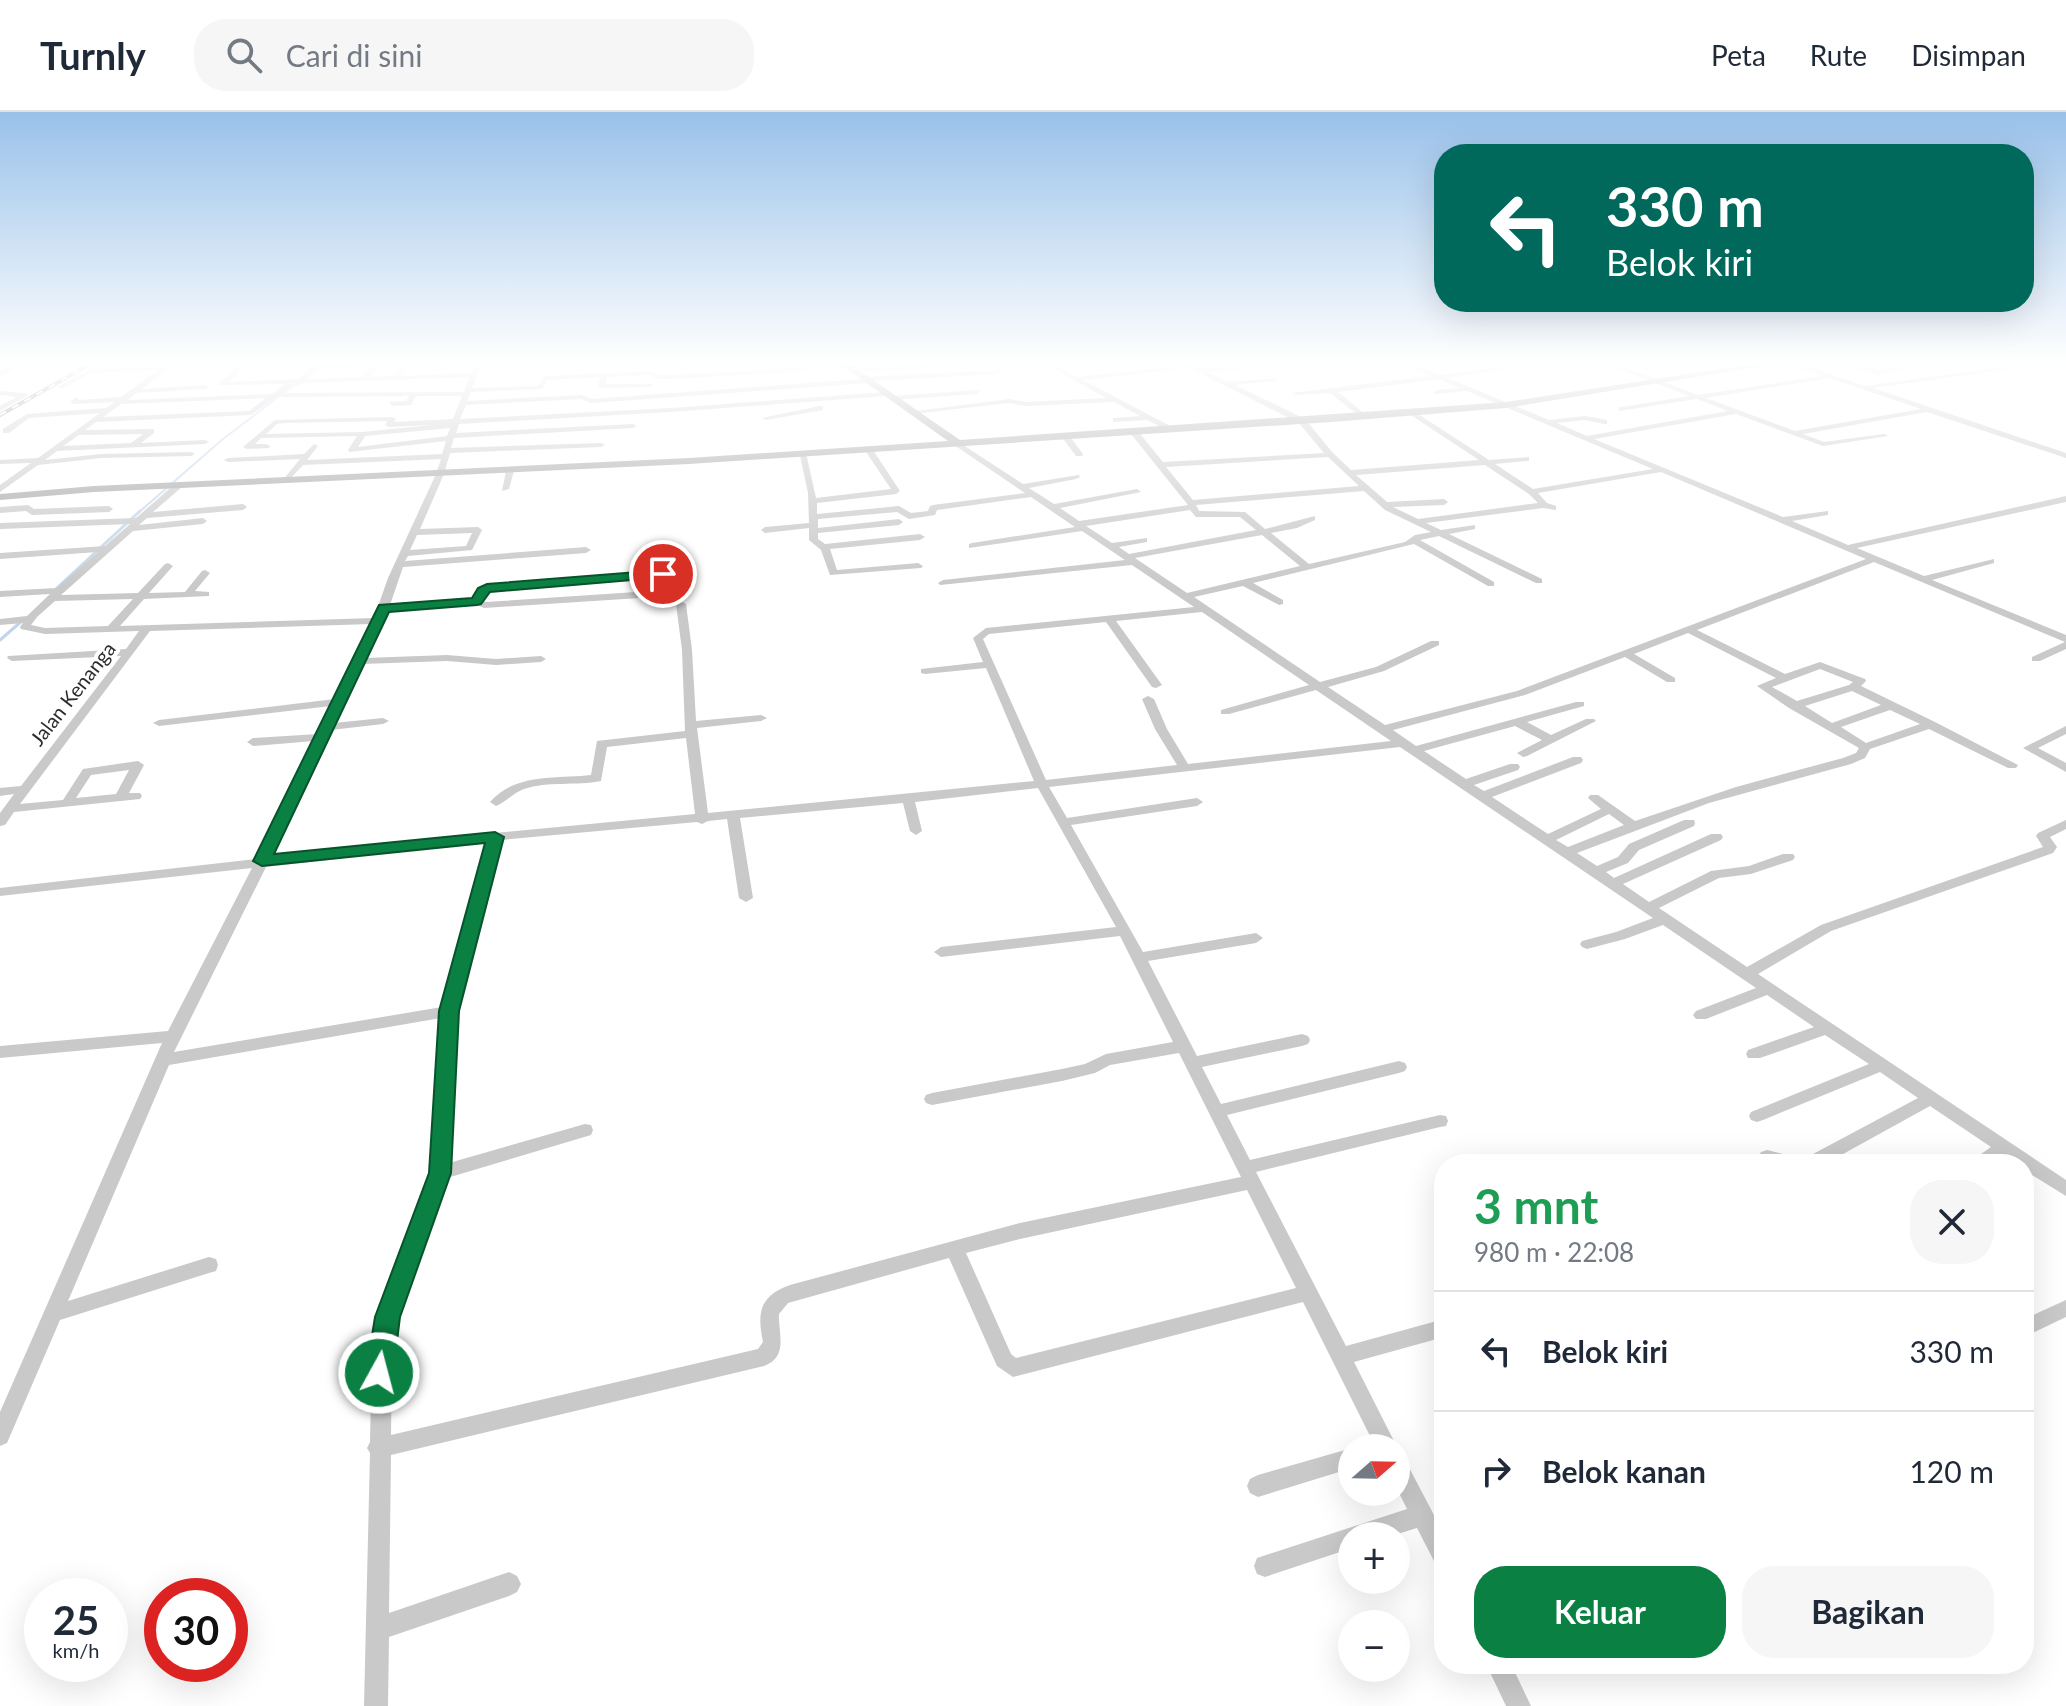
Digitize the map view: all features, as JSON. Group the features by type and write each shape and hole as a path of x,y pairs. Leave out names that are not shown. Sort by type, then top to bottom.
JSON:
{"main road":[{"path":"947,436 957,443"},
{"path":"0,497 174,485 510,471 1059,436"}],"street":[{"path":"0,489 73,436"},
{"path":"133,444 146,436"},
{"path":"259,436 247,447 266,446"},
{"path":"361,436 352,450 463,436"},
{"path":"446,436 601,445"},
{"path":"228,460 304,460 475,436"},
{"path":"1065,436 1079,454"},
{"path":"1138,436 1201,516 1242,514 1308,568"},
{"path":"1315,436 1348,473 1384,505 1539,581"},
{"path":"1415,522 1549,506 1449,436"},
{"path":"1582,436 2066,639"},
{"path":"1586,438 1595,436"},
{"path":"1800,436 1827,445 1882,436"},
{"path":"2007,436 2066,456"},
{"path":"0,1436 173,1036 381,615 440,474 451,438"},
{"path":"57,449 205,442"},
{"path":"957,443 2014,1154"},
{"path":"286,481 314,446"},
{"path":"813,501 896,491 868,449"},
{"path":"802,453 813,501 815,542 823,547 834,574 918,566"},
{"path":"0,462 191,454"},
{"path":"1161,465 1330,455"},
{"path":"1348,473 1526,459"},
{"path":"1532,492 1662,470"},
{"path":"505,489 510,471"},
{"path":"765,530 899,509 911,516 932,513 933,508 1029,490 1076,477"},
{"path":"0,622 25,620 57,594 97,550 174,485"},
{"path":"972,546 1192,505 1366,488"},
{"path":"1053,507 1137,492"},
{"path":"1846,548 2066,499"},
{"path":"1384,505 1444,502"},
{"path":"2050,503 2066,509"},
{"path":"135,520 188,507"},
{"path":"0,526 135,520 243,507"},
{"path":"0,510 109,509 94,523"},
{"path":"1782,521 1825,513"},
{"path":"943,583 1132,560 1207,547 1261,531 1294,526 1312,518"},
{"path":"135,520 203,521"},
{"path":"814,524 899,522"},
{"path":"1187,596 1415,541 1417,537 1472,527"},
{"path":"403,559 469,548 478,530 414,532"},
{"path":"823,547 920,537"},
{"path":"1111,546 1144,540"},
{"path":"1415,541 1491,584"},
{"path":"9,548 97,550"},
{"path":"0,556 97,550"},
{"path":"0,565 97,550"},
{"path":"403,559 586,550"},
{"path":"1384,729 1521,693 1873,559"},
{"path":"1923,579 1991,561"},
{"path":"112,628 168,566"},
{"path":"187,595 205,573"},
{"path":"25,620 25,627 31,629 147,628 381,615 477,601 484,605 671,593 668,577 663,574 487,588 482,590 477,601"},
{"path":"550,612 550,600 556,583"},
{"path":"1245,583 1279,602"},
{"path":"0,594 140,597 206,594"},
{"path":"681,604 702,820"},
{"path":"1206,609 982,632 978,640 1042,785 1125,931 1380,1434"},
{"path":"1109,619 1156,685"},
{"name":"Jalan Kenanga","path":"0,822 147,628"},
{"path":"1690,630 1785,678"},
{"path":"1225,712 1380,669 1435,643"},
{"path":"2036,659 2066,645"},
{"path":"12,658 128,652"},
{"path":"1627,654 1671,680"},
{"path":"357,661 447,658 496,662 541,659"},
{"path":"925,671 990,664"},
{"path":"1793,706 1854,687 1861,681 1823,664 1763,687 1793,706 1865,747"},
{"path":"1854,687 2012,765"},
{"path":"1148,699 1164,734 1185,768"},
{"path":"159,723 338,702"},
{"path":"0,892 262,861 733,817 1410,746 1519,723 1580,704"},
{"path":"1831,727 1892,705"},
{"path":"496,802 506,791 518,787 597,778 601,744 761,718"},
{"path":"253,742 383,721"},
{"path":"1523,753 1590,721"},
{"path":"1519,723 1551,740"},
{"path":"1566,853 1633,825 1757,784 1847,761 1861,755 1865,747 1931,724"},
{"path":"2066,729 2029,748 2066,768"},
{"path":"1483,796 1577,760"},
{"path":"66,804 87,772 138,765 120,798"},
{"path":"1465,784 1514,767"},
{"path":"0,792 22,790"},
{"path":"9,809 136,796"},
{"path":"1594,798 1633,825"},
{"path":"908,799 916,831"},
{"path":"1063,822 1197,802"},
{"path":"1547,839 1610,809"},
{"path":"733,817 746,898"},
{"path":"1595,872 1623,860 1634,847 1689,823"},
{"path":"1747,974 1826,928 2048,850 2050,847 2043,836 2066,824"},
{"path":"376,1706 379,1373 388,1317 440,1173 449,1011 495,837"},
{"path":"1613,884 1716,837"},
{"path":"1648,908 1716,874 1751,870 1788,857"},
{"path":"1587,944 1620,936 1665,919"},
{"path":"941,952 1125,931"},
{"path":"1139,958 1256,938"},
{"path":"1701,1015 1769,989"},
{"path":"163,1060 449,1011"},
{"path":"1754,1054 1828,1028"},
{"path":"0,1052 173,1036"},
{"path":"1193,1063 1302,1040"},
{"path":"932,1099 1062,1075 1089,1069 1106,1060 1184,1046"},
{"path":"1757,1116 1883,1065"},
{"path":"1217,1111 1399,1067"},
{"path":"1828,1154 1932,1098"},
{"path":"378,1448 764,1357 773,1344 767,1312 779,1297 954,1247 1249,1175 1440,1121"},
{"path":"440,1173 585,1130"},
{"path":"1994,1154 2004,1147"},
{"path":"2034,1167 2066,1189"},
{"path":"954,1247 1004,1360 1013,1368 1307,1293"},
{"path":"53,1314 209,1265"},
{"path":"2034,1323 2066,1308"},
{"path":"1339,1357 1434,1331"},
{"path":"1258,1486 1338,1462"},
{"path":"1410,1492 1434,1538"},
{"path":"1400,1522 1422,1515"},
{"path":"1265,1566 1338,1542"},
{"path":"378,1629 509,1584"},
{"path":"1503,1674 1519,1706"}],"waterway":[{"path":"138,513 226,436"},
{"path":"56,589 140,511"},
{"path":"0,640 23,620"}],"route":[{"path":"379,1373 388,1317 440,1173 449,1011 495,837 262,861 384,608 477,601 482,590 487,588 663,574"}]}
